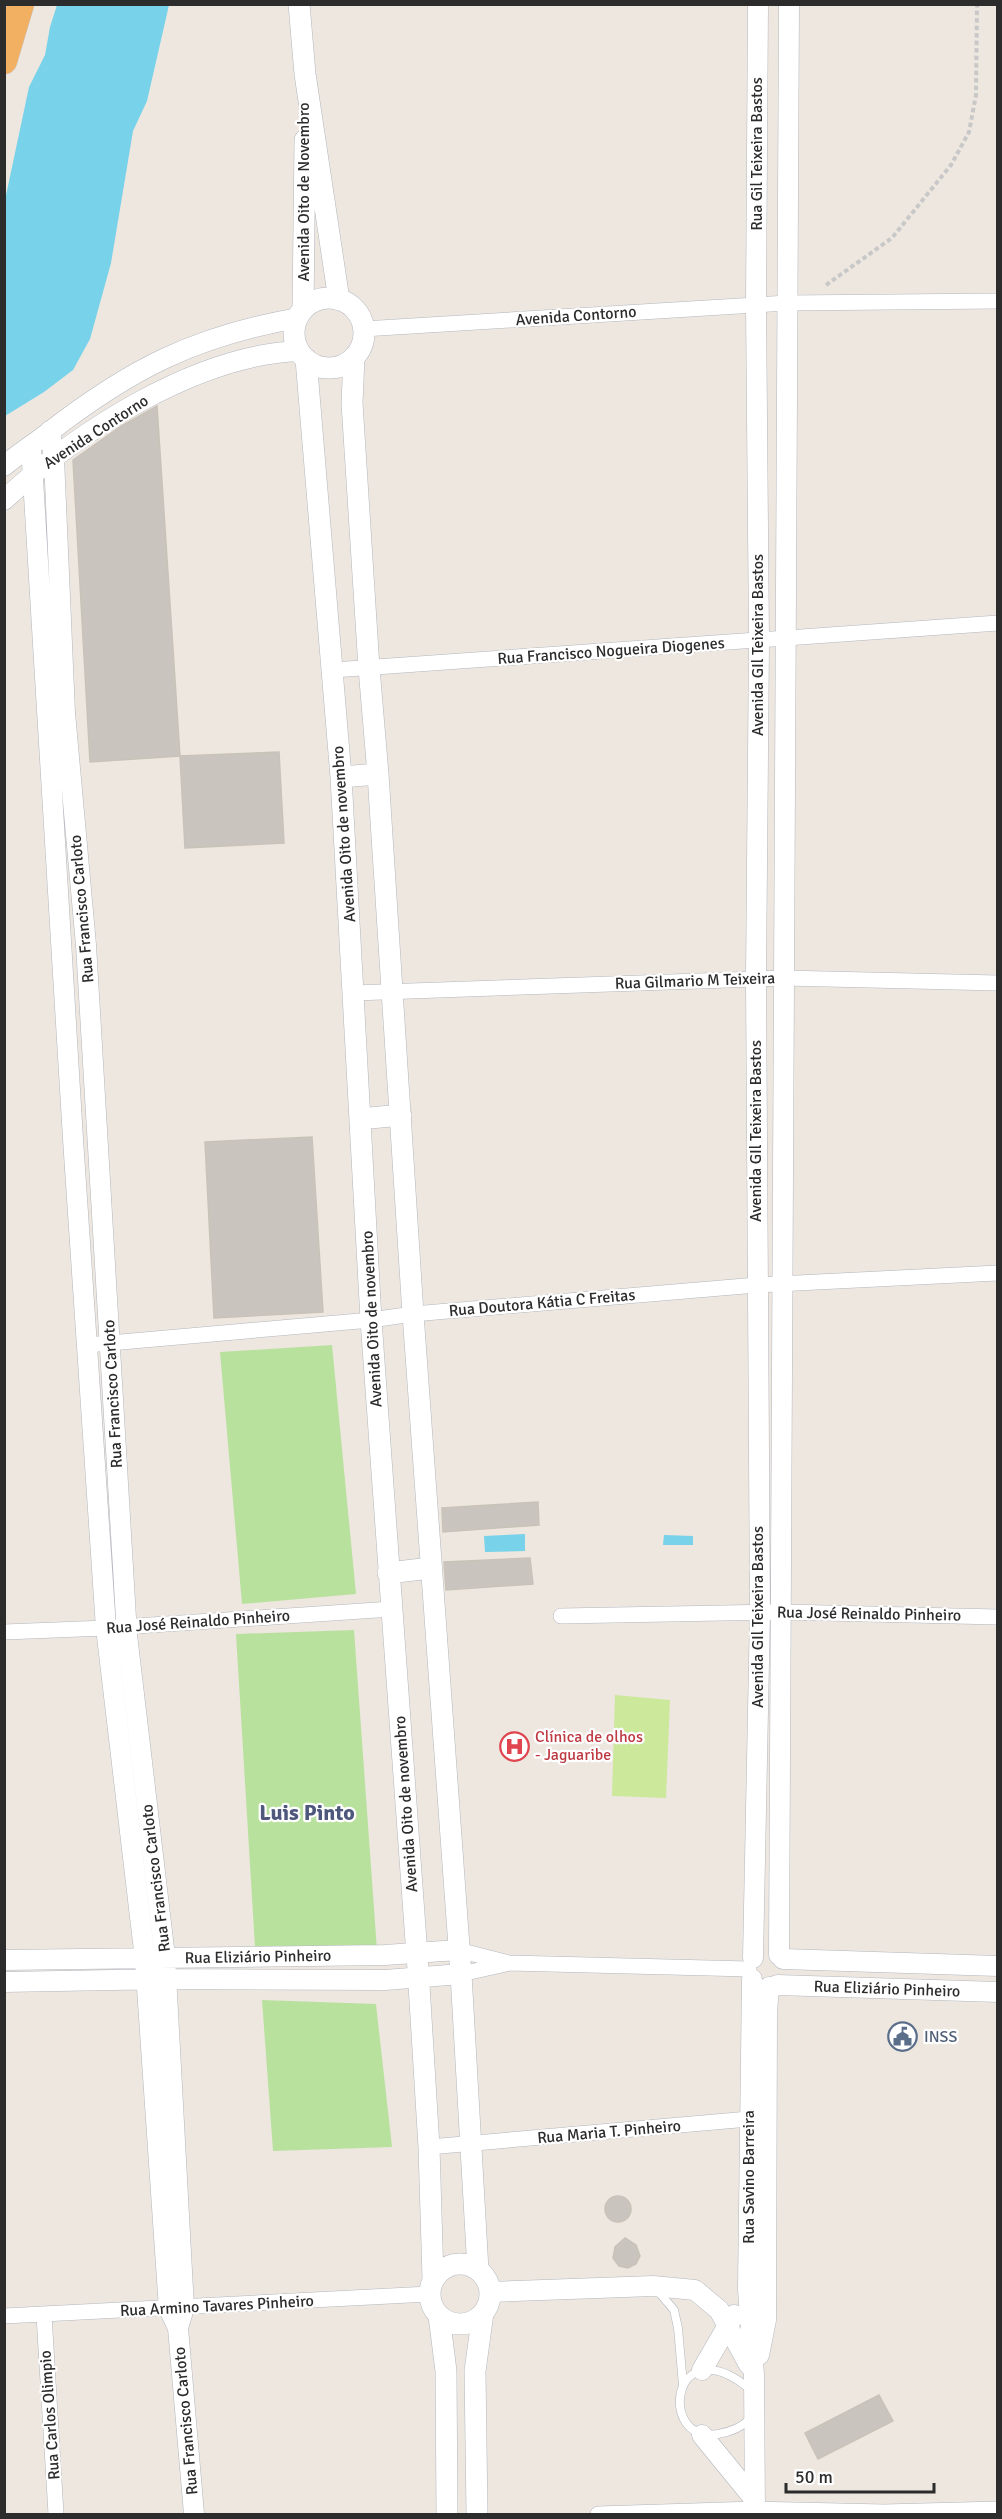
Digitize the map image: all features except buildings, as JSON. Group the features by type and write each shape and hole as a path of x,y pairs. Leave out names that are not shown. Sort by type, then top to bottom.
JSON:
{"highway":[{"path":"4,61 21,4"}],"main road":[{"name":"Avenida Oito de Novembro","path":"299,4 305,74 339,300"},
{"name":"Avenida Oito de Novembro","path":"301,314 305,74"},
{"path":"320,300 339,300 356,311 361,319 363,329 360,349 346,363 325,368 303,356 295,341 294,329 301,314 320,300"},
{"name":"Avenida Oito de novembro","path":"303,356 341,777 371,1320 429,2147 431,2286"},
{"path":"354,357 352,403 369,668 461,1974 478,2270"},
{"path":"341,777 378,774"},
{"path":"360,1119 401,1115"},
{"path":"388,1573 431,1568"},
{"path":"447,2514 446,2371 439,2316 432,2306 431,2286 440,2271 458,2264 478,2270 486,2280 490,2292 483,2313 475,2371 477,2514"},
{"path":"439,2316 456,2324 466,2323 483,2313"}],"street":[{"name":"Rua Gil Teixeira Bastos","path":"756,304 758,4"},
{"name":"Rua Gil Teixeira Bastos","path":"789,4 794,302"},
{"name":"Avenida Contorno","path":"363,329 794,302 998,301"},
{"name":"Avenida GIl Teixeira Bastos","path":"756,304 759,641 756,979 760,1976 786,1971 781,1957 780,1473 783,1285 784,639 794,302"},
{"name":"Avenida Contorno","path":"4,466 96,396 143,368 180,350 221,335 301,314"},
{"name":"Avenida Contorno","path":"4,500 33,473 54,458 120,414 183,380 234,361 277,352 303,356"},
{"name":"Rua Francisco Carloto","path":"50,431 54,458 65,713 90,1016 126,1627 167,1979 176,2308"},
{"name":"Rua Francisco Carloto","path":"32,446 106,1628 145,1959 194,2514"},
{"name":"Rua Francisco Nogueira Diogenes","path":"333,670 998,623"},
{"path":"56,851 78,849"},
{"name":"Rua Gilmario M Teixeira","path":"354,993 783,978 998,983"},
{"path":"66,1016 90,1016"},
{"name":"Rua Doutora Kátia C Freitas","path":"87,1345 757,1285 998,1273"},
{"path":"757,1473 780,1473"},
{"path":"96,1481 118,1480"},
{"name":"Rua José Reinaldo Pinheiro","path":"4,1632 126,1627 392,1609"},
{"name":"Rua José Reinaldo Pinheiro","path":"561,1616 782,1612 998,1617"},
{"name":"Rua Eliziário Pinheiro","path":"4,1960 416,1954 458,1950 509,1963 760,1976 998,1992"},
{"name":"Rua Eliziário Pinheiro","path":"760,1976 763,1951 774,1952 781,1957 998,1966"},
{"name":"Rua Eliziário Pinheiro","path":"4,1982 167,1979 418,1979 461,1974 509,1963"},
{"name":"Rua Savino Barreira","path":"755,2508 754,2384 748,2289 749,2119 760,1976"},
{"name":"Rua Savino Barreira","path":"754,2384 766,2320 767,2025 760,1976"},
{"name":"Rua Maria T. Pinheiro","path":"429,2147 749,2119"},
{"name":"Rua Armino Tavares Pinheiro","path":"4,2316 176,2308 431,2286"},
{"name":"Rua Savino Barreira","path":"490,2292 653,2286 695,2290 719,2310 729,2325 754,2384"},
{"path":"702,2370 748,2289"},
{"name":"Rua Carlos Olimpio","path":"44,2315 56,2514"},
{"path":"702,2435 755,2508"},
{"path":"598,2514 755,2508 884,2513 998,2509"}],"lane":[{"path":"653,2286 674,2310 678,2328 683,2385"},
{"path":"753,2415 738,2428 725,2433 702,2435 692,2429 683,2419 679,2407 679,2395 688,2377 702,2370 714,2370 754,2384"}],"path":[{"path":"794,302 892,238 951,165 969,132 976,95 977,4"}],"green space":[{"path":"332,1345 356,1594 242,1604 220,1352"},
{"path":"354,1630 377,1950 255,1947 236,1634"},
{"path":"615,1695 670,1700 666,1798 612,1796"},
{"path":"262,2000 376,2004 392,2147 273,2151"}],"water":[{"path":"57,5 169,5 147,101 133,131 111,263 90,339 73,370 44,392 5,416 5,200 29,87 45,55"},
{"path":"525,1534 525,1551 485,1552 484,1536"},
{"path":"664,1535 693,1536 693,1545 663,1545"}],"place":[{"name":"Clínica de olhos - Jaguaribe","path":"514,1746"},
{"name":"INSS","path":"903,2037"}],"district":[{"name":"Luis Pinto","path":"307,1812"}]}
